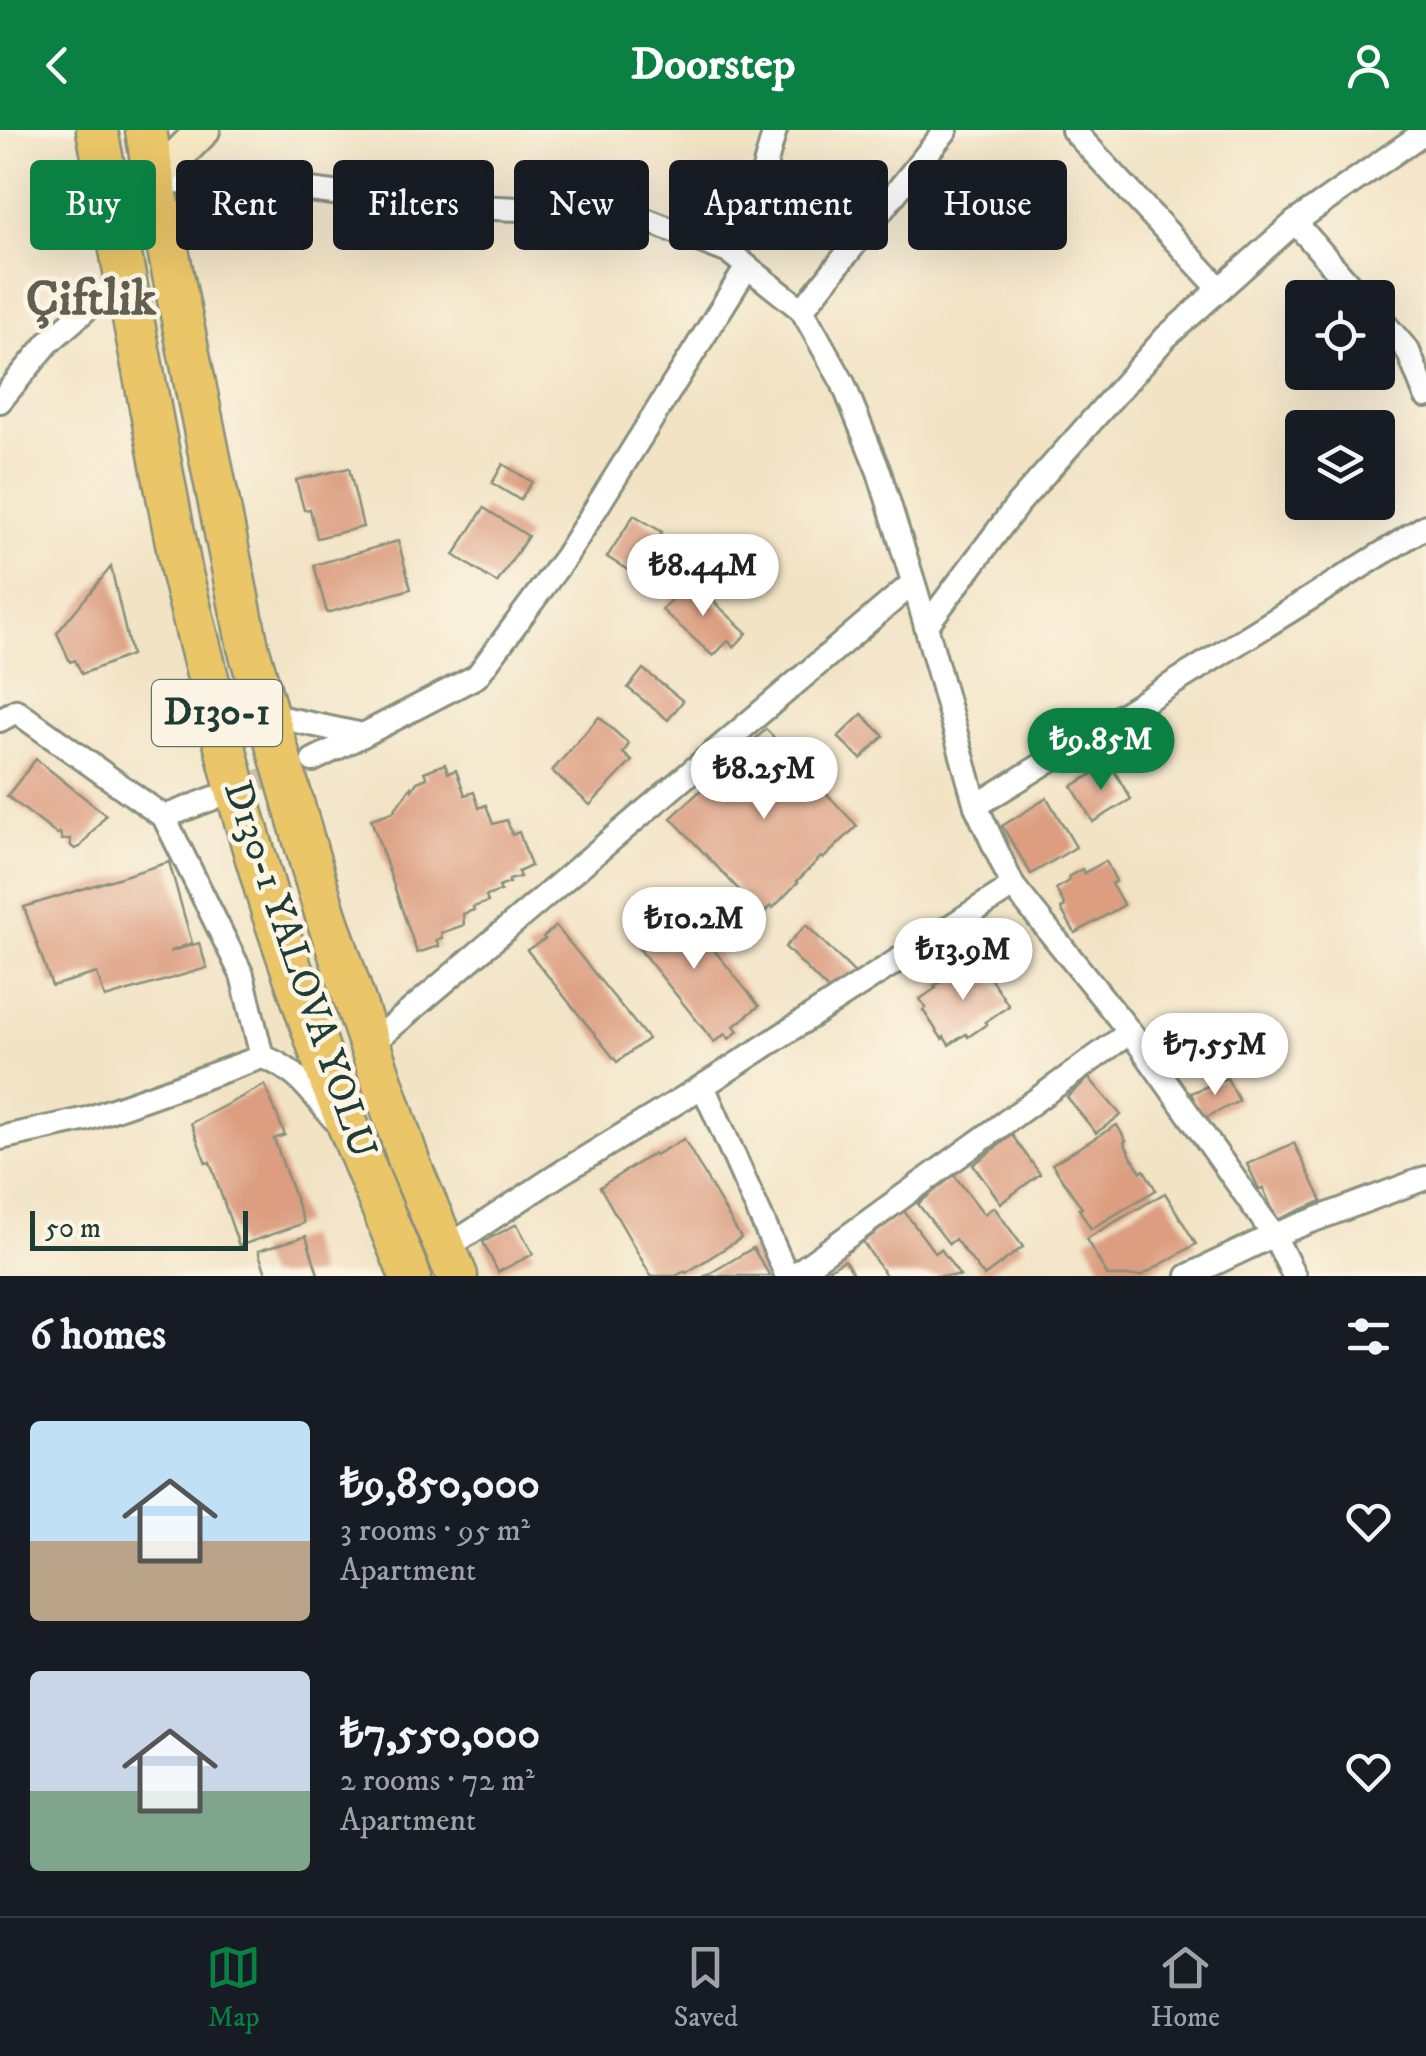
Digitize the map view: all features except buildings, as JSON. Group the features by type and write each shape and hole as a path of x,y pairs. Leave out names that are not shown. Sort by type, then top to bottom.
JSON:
{"highway":[{"name":"D130-1 YALOVA YOLU","path":"97,130 182,574 238,794 278,929 331,1084 410,1276"},
{"name":"D130-1","path":"146,130 151,160"},
{"name":"D130-1","path":"156,190 248,647 325,913 411,1168 451,1262"}],"street":[{"path":"156,178 202,130"},
{"path":"313,760 478,676 566,556 738,259 775,130"},
{"path":"802,310 946,130"},
{"path":"1073,130 1220,289"},
{"path":"926,626 1018,504 1166,337 1295,222 1426,131"},
{"path":"156,180 278,186 429,205 630,214 738,259 802,310 843,384 879,472 976,806 1013,886 1130,1032 1274,1235 1294,1276"},
{"path":"1295,222 1345,280"},
{"path":"0,401 48,343 124,276"},
{"path":"1395,335 1408,350 1426,396"},
{"path":"976,806 1426,526"},
{"path":"370,1045 913,584"},
{"path":"0,720 16,710 164,818 242,974 262,1057"},
{"path":"268,715 363,735"},
{"path":"164,818 214,798"},
{"path":"451,1262 561,1173 704,1086 1013,886"},
{"path":"704,1086 790,1276 1130,1032"},
{"path":"0,1138 86,1119 262,1057 283,1064 356,1146"},
{"path":"1188,1276 1274,1235 1426,1178"}],"tunnel":[{"path":"226,793 294,767"}],"district":[{"name":"Çiftlik","path":"91,299"}]}
